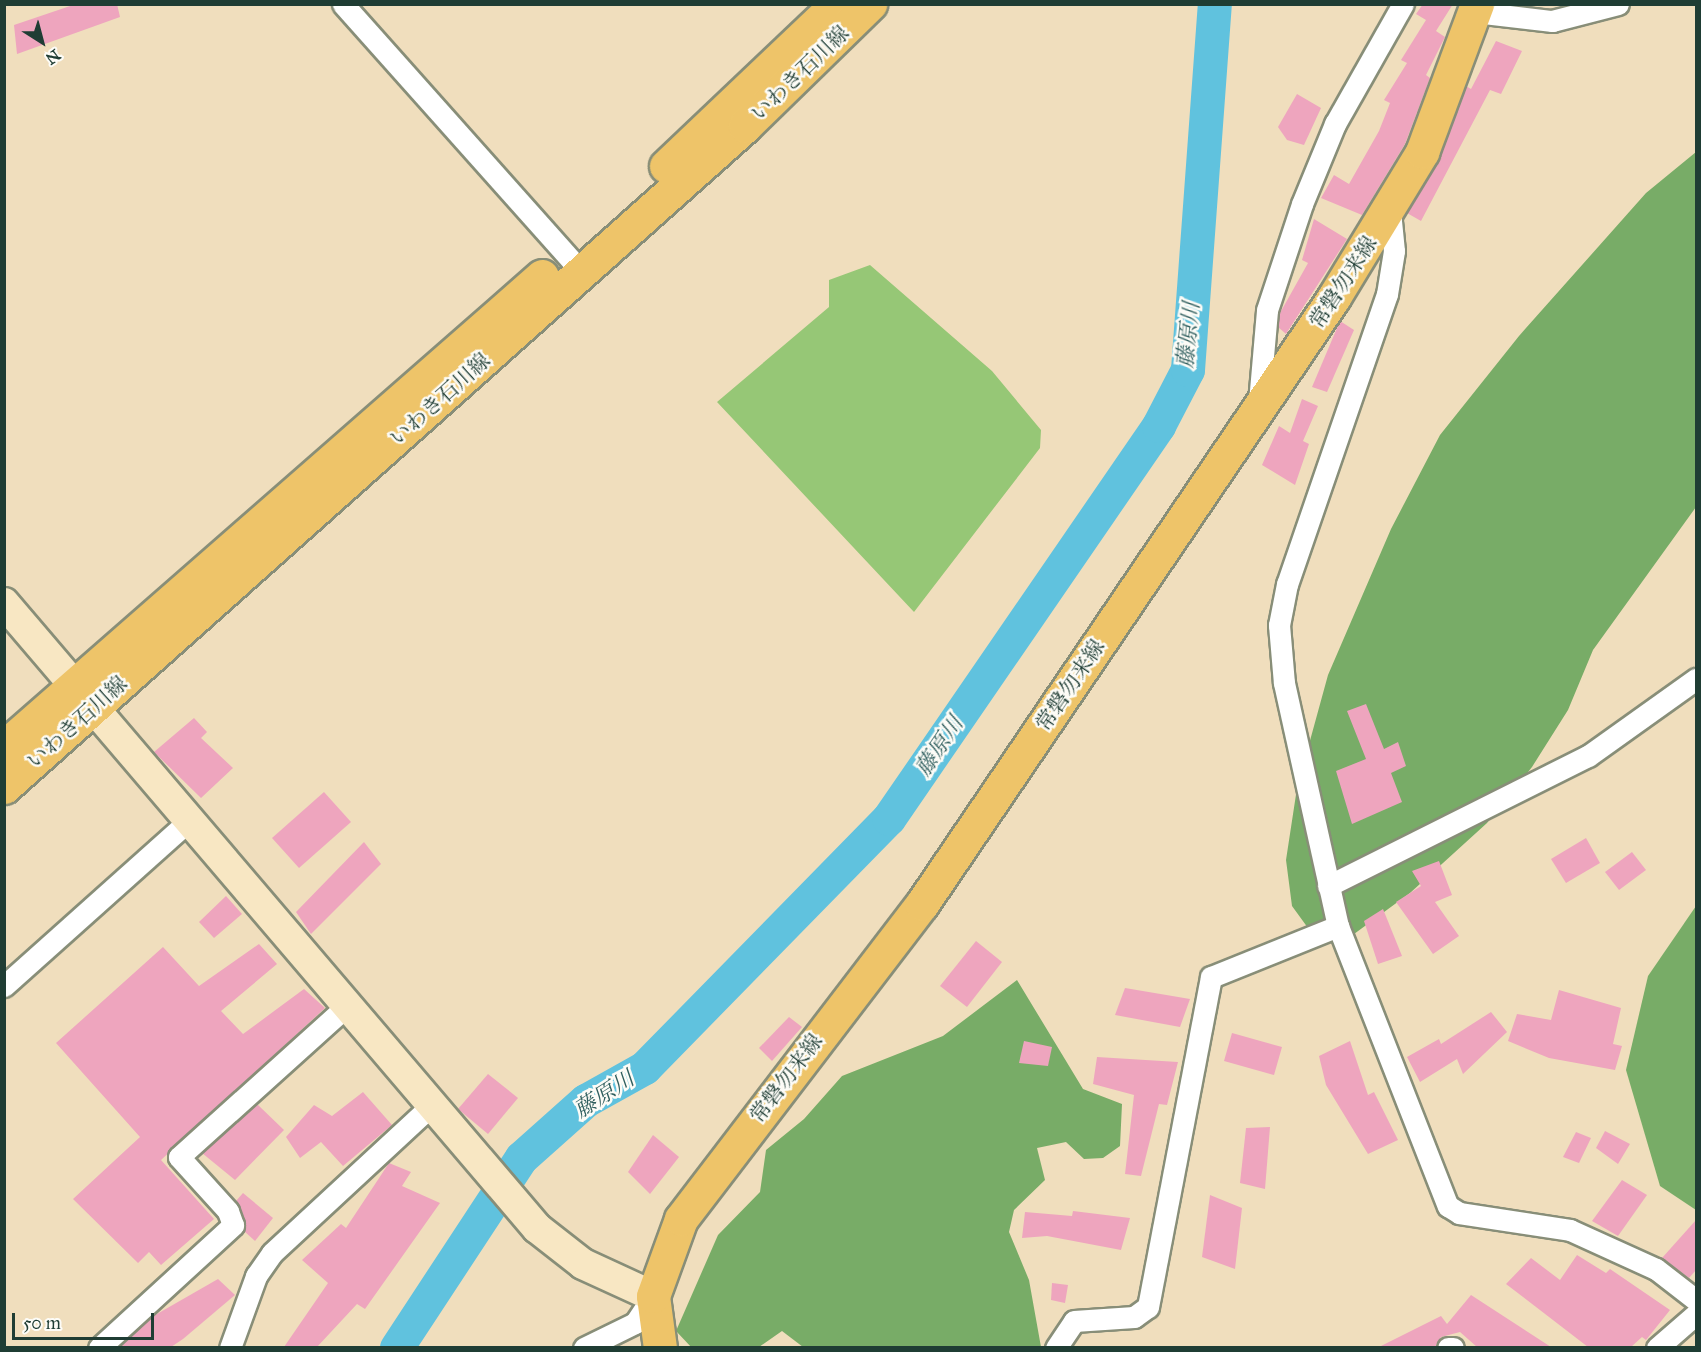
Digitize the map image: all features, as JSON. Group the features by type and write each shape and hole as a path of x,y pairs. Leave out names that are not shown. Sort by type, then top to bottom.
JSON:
{"main road":[{"name":"いわき石川線","path":"574,263 837,4"},
{"name":"いわき石川線","path":"4,787 85,695 574,263 745,126 870,4"},
{"name":"常磐勿来線","path":"660,1347 653,1296 681,1219 922,904 1390,211 1448,92 1476,8"},
{"name":"いわき石川線","path":"4,747 85,695"}],"street":[{"path":"343,4 574,263"},
{"path":"1258,409 1268,310 1302,204 1335,124 1403,4"},
{"path":"1476,8 1551,21 1618,4"},
{"path":"1390,211 1394,251 1387,294 1287,584 1279,625 1284,683 1338,926 1448,1206 1458,1213 1570,1230 1656,1269 1696,1300"},
{"path":"4,603 350,1003 537,1228 584,1264 653,1296 635,1323 584,1347"},
{"path":"1328,886 1588,756 1696,679"},
{"path":"4,986 192,818"},
{"path":"1056,1347 1074,1321 1134,1317 1148,1307 1211,976 1338,926"},
{"path":"99,1347 233,1225 228,1211 179,1157 350,1003"},
{"path":"230,1347 256,1276 272,1253 434,1103"},
{"path":"1657,1347 1696,1314"},
{"path":"1448,1347 1454,1347"}],"green space":[{"path":"1696,152 1696,507 1593,650 1568,710 1532,767 1487,823 1410,893 1339,945 1316,939 1292,906 1286,860 1297,788 1328,675 1391,529 1440,435 1519,336 1646,193"},
{"path":"870,265 992,371 1041,430 1040,448 914,612 717,402 829,307 829,280"},
{"path":"1696,906 1696,1210 1660,1186 1626,1070 1648,976"},
{"path":"1017,980 1083,1089 1122,1104 1120,1146 1103,1158 1084,1159 1066,1142 1037,1148 1045,1180 1014,1210 1009,1232 1029,1280 1041,1347 803,1347 782,1331 759,1347 692,1348 676,1331 718,1235 760,1192 766,1150 804,1119 842,1076 943,1036"}],"building":[{"path":"76,4 117,4 120,17 17,54 14,25"},
{"path":"1423,4 1453,4 1436,31 1445,37 1426,75 1430,78 1405,144 1362,215 1321,198 1334,175 1349,184 1379,131 1390,103 1384,100 1407,63 1401,60 1426,20 1416,14"},
{"path":"1496,41 1522,51 1501,94 1490,90 1421,221 1407,213 1439,159 1466,86 1471,89"},
{"path":"1297,94 1321,108 1304,145 1287,140 1278,127"},
{"path":"1314,219 1347,239 1286,334 1278,327 1280,313 1308,263 1302,260"},
{"path":"1340,321 1354,330 1327,392 1312,387"},
{"path":"1302,399 1318,406 1303,441 1309,444 1295,485 1262,465 1279,426 1290,433"},
{"path":"1366,704 1384,749 1398,742 1406,766 1391,773 1402,802 1352,824 1336,771 1366,759 1347,711"},
{"path":"194,718 207,732 201,738 233,768 201,798 154,752"},
{"path":"324,792 351,822 299,868 272,838"},
{"path":"1586,838 1600,863 1566,883 1551,859"},
{"path":"364,842 381,864 311,934 296,912"},
{"path":"1632,852 1646,870 1619,890 1605,872"},
{"path":"1439,861 1452,895 1435,902 1459,936 1433,954 1396,902 1421,886 1412,871"},
{"path":"226,896 242,914 214,938 199,922"},
{"path":"1383,909 1402,956 1378,964 1364,921"},
{"path":"976,941 1002,962 967,1007 940,986"},
{"path":"259,944 277,964 221,1011 243,1034 304,989 325,1008 161,1160 214,1219 161,1265 149,1252 138,1263 73,1199 140,1137 56,1043 163,947 199,986"},
{"path":"1125,988 1190,999 1180,1027 1115,1015"},
{"path":"1559,990 1621,1008 1613,1044 1622,1046 1615,1070 1549,1058 1508,1041 1517,1014 1551,1020"},
{"path":"1491,1012 1507,1032 1463,1074 1457,1059 1420,1082 1407,1057 1439,1039 1441,1044"},
{"path":"789,1017 802,1027 772,1061 759,1048"},
{"path":"1232,1033 1282,1047 1274,1075 1224,1061"},
{"path":"1024,1041 1052,1047 1048,1066 1019,1063"},
{"path":"1350,1041 1368,1095 1374,1092 1398,1140 1368,1154 1326,1085 1319,1056"},
{"path":"1097,1057 1178,1062 1167,1105 1159,1104 1141,1176 1125,1174 1134,1095 1093,1084"},
{"path":"488,1074 518,1098 488,1134 458,1109"},
{"path":"363,1092 392,1125 343,1166 321,1142 300,1158 286,1137 314,1105 332,1116"},
{"path":"257,1104 284,1130 235,1180 202,1153"},
{"path":"1270,1127 1265,1189 1240,1183 1246,1128"},
{"path":"1605,1131 1630,1144 1618,1164 1596,1148"},
{"path":"1576,1132 1591,1138 1579,1163 1563,1157"},
{"path":"653,1135 679,1157 650,1194 628,1172"},
{"path":"389,1163 411,1172 402,1186 440,1203 365,1309 357,1304 317,1347 284,1347 328,1283 302,1260 341,1224 346,1228"},
{"path":"1622,1180 1647,1195 1618,1236 1592,1221"},
{"path":"243,1193 273,1218 255,1241 244,1231 236,1201"},
{"path":"1210,1195 1242,1208 1235,1269 1202,1257"},
{"path":"1073,1211 1130,1218 1121,1250 1047,1236 1022,1238 1025,1212 1072,1216"},
{"path":"1696,1220 1696,1270 1689,1278 1662,1258"},
{"path":"1577,1255 1606,1273 1610,1269 1670,1310 1646,1340 1642,1337 1631,1347 1588,1347 1506,1284 1531,1258 1560,1280"},
{"path":"218,1279 235,1295 183,1339 171,1347 118,1347 150,1318"},
{"path":"1052,1283 1068,1285 1065,1303 1051,1300"},
{"path":"1471,1295 1551,1347 1477,1347 1460,1332 1441,1337 1435,1347 1379,1347 1441,1316 1447,1324"}],"waterway":[{"name":"藤原川","path":"397,1348 522,1158 586,1101 645,1068 889,819 1159,426 1188,370 1215,4"}]}
